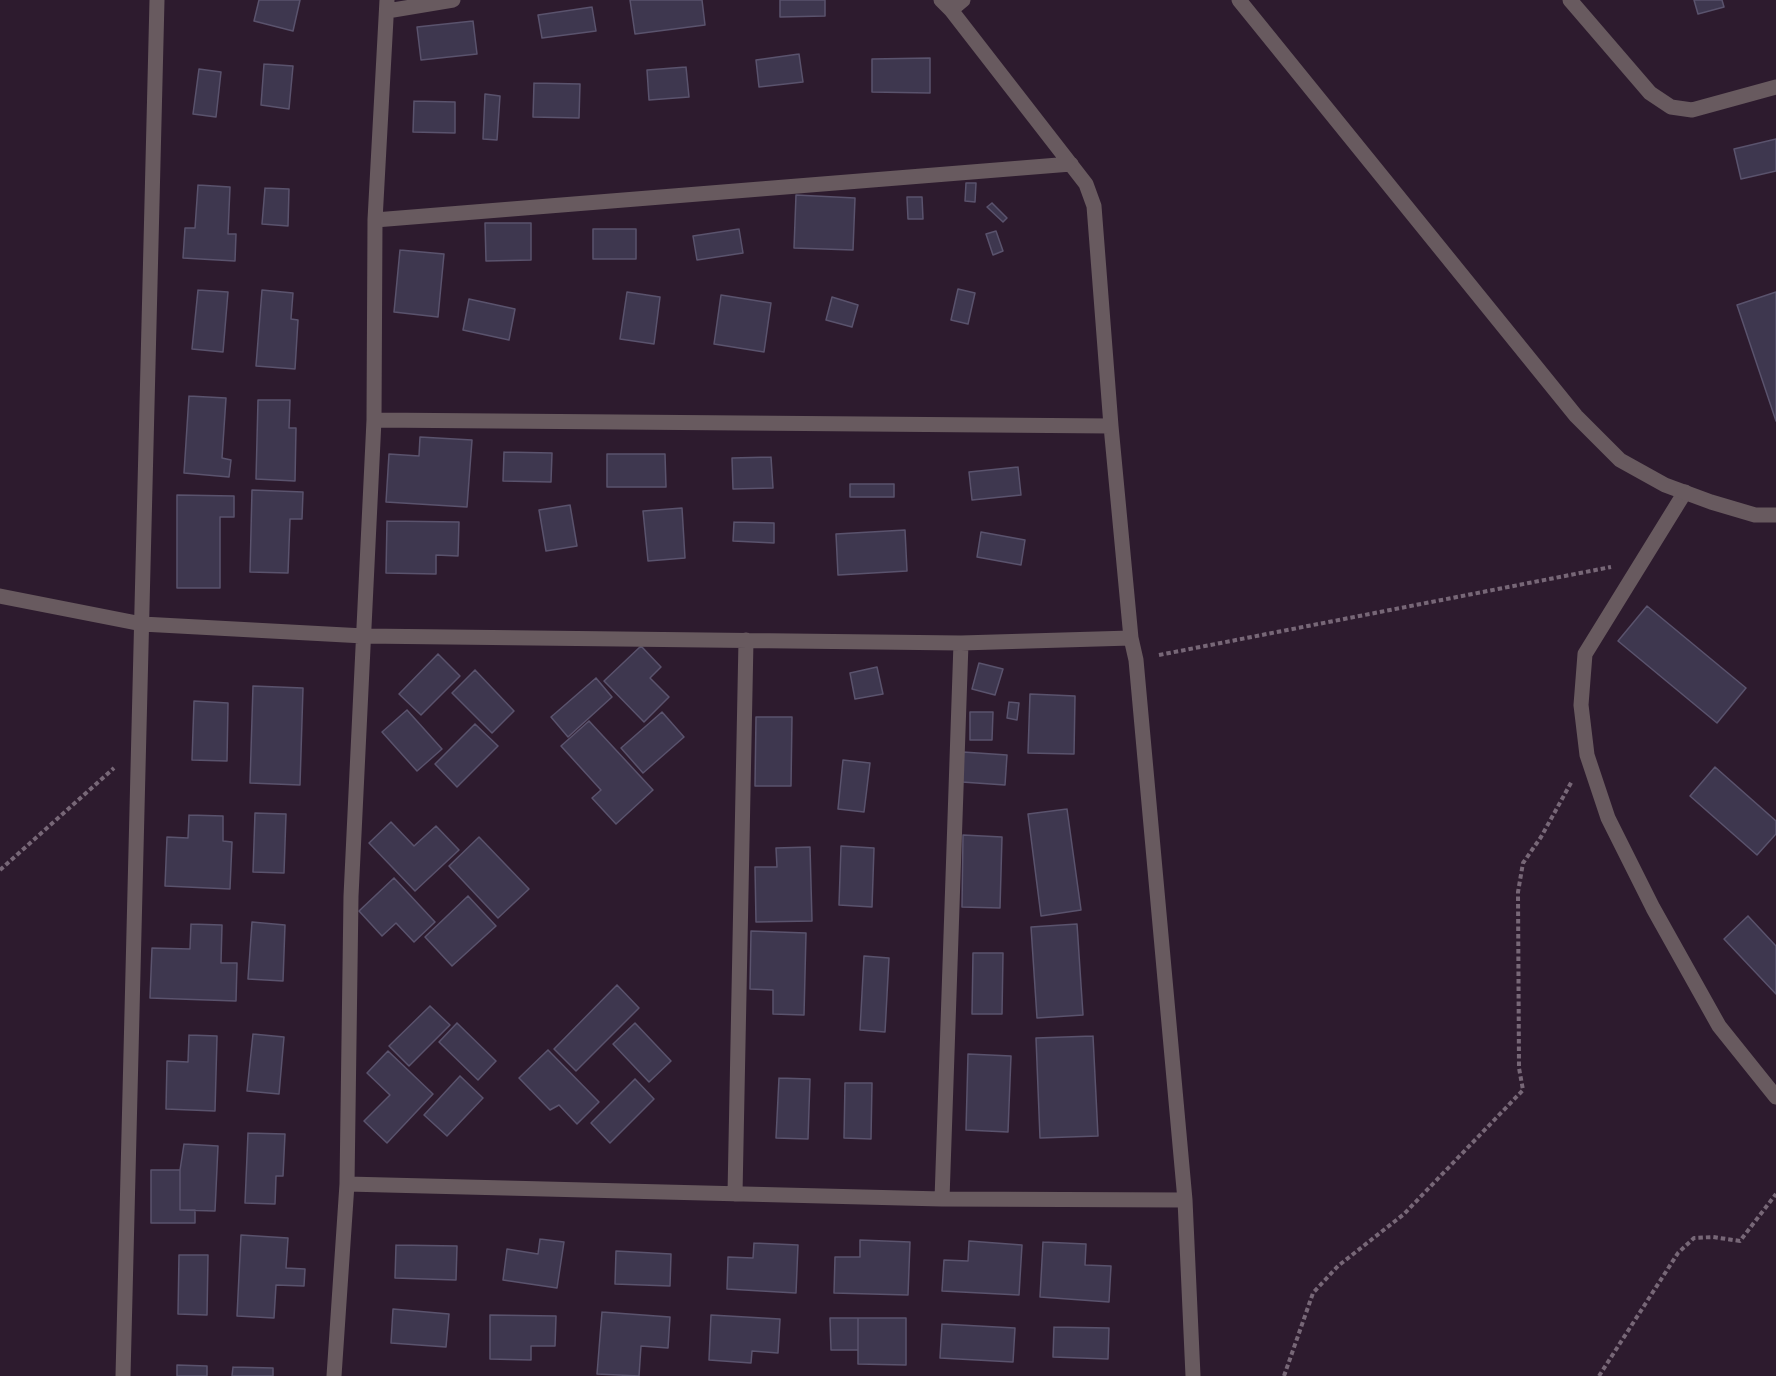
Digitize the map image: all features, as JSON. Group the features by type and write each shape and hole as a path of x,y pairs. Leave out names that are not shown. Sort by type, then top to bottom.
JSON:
{"street":[{"path":"123,1376 157,0"},
{"path":"334,1376 347,1184 351,896 374,420 375,220 387,6 453,0"},
{"path":"1239,0 1576,416 1620,460 1665,485 1755,515 1776,515"},
{"path":"1570,0 1650,93 1671,107 1692,110 1776,87"},
{"path":"951,3 1086,184 1094,206 1111,426 1131,638 1136,660 1185,1200 1193,1376"},
{"path":"375,220 1071,164"},
{"path":"374,420 1111,426"},
{"path":"1685,492 1584,654 1581,705 1587,755 1608,818 1659,918 1719,1026 1776,1096"},
{"path":"0,596 142,624 364,636 961,643 1131,638"},
{"path":"735,1194 746,640"},
{"path":"942,1199 961,643"},
{"path":"347,1184 942,1199 1185,1200"}],"path":[{"path":"1136,660 1641,561"},
{"path":"0,870 139,746"},
{"path":"1284,1376 1313,1293 1338,1266 1404,1214 1523,1090 1519,1068 1518,892 1523,863 1541,837 1587,755"},
{"path":"1599,1376 1678,1253 1694,1238 1713,1237 1740,1240 1752,1228 1776,1194"}],"building":[{"path":"259,0 300,0 293,31 254,21"},
{"path":"630,0 702,0 705,25 635,34"},
{"path":"780,0 825,0 825,16 780,17"},
{"path":"1694,0 1722,0 1724,7 1698,14"},
{"path":"592,7 596,31 542,38 538,15"},
{"path":"473,21 477,54 421,60 417,27"},
{"path":"799,54 803,82 759,87 756,60"},
{"path":"930,58 930,93 872,92 872,59"},
{"path":"264,64 293,66 289,109 261,105"},
{"path":"686,67 689,97 649,100 647,70"},
{"path":"199,69 221,72 216,117 193,114"},
{"path":"534,83 580,84 579,118 533,117"},
{"path":"485,94 500,96 497,140 483,139"},
{"path":"414,101 455,102 455,133 413,132"},
{"path":"1776,139 1776,171 1741,179 1734,149"},
{"path":"966,183 976,183 975,202 965,201"},
{"path":"198,185 230,187 228,234 236,234 235,261 183,258 185,228 195,228"},
{"path":"265,188 289,189 288,226 262,224"},
{"path":"796,195 855,198 853,250 794,248"},
{"path":"907,197 922,197 923,219 908,219"},
{"path":"992,203 1007,218 1003,222 987,207"},
{"path":"485,223 531,223 531,260 486,261"},
{"path":"593,229 636,229 636,259 593,259"},
{"path":"739,229 743,253 697,260 693,236"},
{"path":"996,231 1003,251 993,255 986,234"},
{"path":"400,250 444,254 438,317 394,312"},
{"path":"958,289 975,293 968,324 951,320"},
{"path":"198,290 228,292 223,352 192,349"},
{"path":"262,290 293,293 291,319 298,320 295,369 256,366"},
{"path":"627,292 660,297 654,344 620,339"},
{"path":"1776,292 1776,421 1737,305"},
{"path":"721,295 771,303 764,352 714,344"},
{"path":"832,297 858,305 852,327 826,320"},
{"path":"469,299 515,309 509,340 463,330"},
{"path":"189,396 226,398 222,458 231,460 229,477 184,473"},
{"path":"258,400 290,400 289,428 296,428 295,481 256,479"},
{"path":"420,437 472,440 467,507 386,502 389,454 419,456"},
{"path":"504,452 552,453 551,482 503,481"},
{"path":"607,454 665,454 666,487 607,487"},
{"path":"771,457 773,488 733,489 732,458"},
{"path":"1018,467 1021,495 972,500 969,472"},
{"path":"850,484 894,484 894,497 850,497"},
{"path":"252,490 303,492 302,519 290,519 288,573 250,572"},
{"path":"177,495 234,496 234,517 220,517 220,588 177,588"},
{"path":"570,505 577,546 546,551 539,510"},
{"path":"682,508 685,558 648,561 643,511"},
{"path":"387,521 459,522 458,556 436,555 436,574 386,573"},
{"path":"734,522 774,523 774,543 733,541"},
{"path":"905,530 907,571 838,575 836,534"},
{"path":"981,532 1025,540 1021,565 977,557"},
{"path":"1647,606 1746,688 1717,723 1618,641"},
{"path":"641,646 661,667 650,678 669,697 644,722 604,681"},
{"path":"438,654 460,676 421,715 399,694"},
{"path":"979,663 1003,669 995,695 972,689"},
{"path":"877,667 883,694 855,699 850,673"},
{"path":"475,670 514,711 492,733 452,693"},
{"path":"596,678 612,697 568,737 551,717"},
{"path":"253,686 303,688 300,785 250,783"},
{"path":"1030,694 1075,696 1074,754 1028,753"},
{"path":"194,701 228,703 227,761 192,760"},
{"path":"1009,702 1019,703 1017,720 1007,718"},
{"path":"407,710 442,749 417,771 382,732"},
{"path":"662,712 684,737 643,773 621,748"},
{"path":"970,712 993,712 992,740 970,740"},
{"path":"756,717 792,717 791,786 755,786"},
{"path":"589,721 653,790 616,824 592,798 601,790 561,746"},
{"path":"475,724 498,746 457,787 435,764"},
{"path":"963,752 1007,755 1005,785 962,782"},
{"path":"843,760 870,763 864,812 838,809"},
{"path":"1715,767 1776,821 1776,834 1757,855 1690,796"},
{"path":"1067,809 1081,910 1041,916 1028,814"},
{"path":"255,813 286,814 284,873 253,872"},
{"path":"189,815 223,816 223,841 232,842 230,889 165,886 167,837 188,838"},
{"path":"391,822 414,846 436,826 459,850 415,891 369,843"},
{"path":"963,835 1002,837 1000,908 962,907"},
{"path":"479,837 529,889 498,918 449,866"},
{"path":"841,846 874,848 872,907 839,905"},
{"path":"810,847 812,921 756,922 755,867 777,867 776,848"},
{"path":"394,878 435,922 414,942 396,923 382,936 359,911"},
{"path":"468,896 496,926 452,966 425,937"},
{"path":"1748,916 1776,946 1776,994 1724,939"},
{"path":"252,922 285,925 283,981 248,979"},
{"path":"191,924 222,925 221,963 237,963 236,1001 150,998 152,948 190,949"},
{"path":"1077,924 1083,1015 1037,1018 1031,927"},
{"path":"751,931 806,933 804,1015 773,1014 773,990 750,989"},
{"path":"973,953 1003,953 1002,1014 972,1014"},
{"path":"864,956 889,958 885,1032 860,1030"},
{"path":"617,985 639,1008 576,1071 554,1049"},
{"path":"430,1006 450,1025 409,1066 389,1046"},
{"path":"457,1023 496,1061 478,1080 439,1042"},
{"path":"635,1023 671,1061 649,1082 613,1044"},
{"path":"253,1034 284,1037 279,1094 247,1091"},
{"path":"189,1035 217,1036 215,1111 166,1109 167,1061 188,1062"},
{"path":"1093,1036 1098,1136 1040,1138 1036,1038"},
{"path":"548,1050 599,1102 577,1124 559,1105 550,1110 519,1078"},
{"path":"388,1051 433,1094 387,1143 364,1121 390,1095 367,1073"},
{"path":"968,1054 1011,1056 1008,1132 966,1130"},
{"path":"460,1076 483,1098 447,1136 424,1115"},
{"path":"779,1078 810,1079 808,1139 776,1138"},
{"path":"635,1079 654,1099 610,1143 591,1123"},
{"path":"845,1083 872,1083 871,1139 844,1138"},
{"path":"248,1133 285,1134 283,1176 276,1176 275,1204 245,1203"},
{"path":"184,1144 218,1146 215,1211 180,1210 180,1170"},
{"path":"151,1170 180,1170 180,1210 195,1210 195,1223 151,1223"},
{"path":"241,1235 288,1238 286,1268 305,1269 304,1286 276,1285 274,1318 237,1316"},
{"path":"540,1239 564,1242 557,1288 503,1280 507,1249 538,1254"},
{"path":"860,1240 910,1242 908,1295 834,1293 835,1257 860,1257"},
{"path":"969,1241 1022,1245 1019,1295 942,1291 944,1260 968,1261"},
{"path":"1043,1242 1086,1244 1085,1265 1111,1266 1109,1302 1040,1297"},
{"path":"754,1243 798,1245 796,1293 727,1289 728,1257 753,1258"},
{"path":"396,1245 457,1246 456,1280 395,1278"},
{"path":"616,1251 671,1254 670,1286 615,1284"},
{"path":"179,1255 208,1255 207,1315 178,1314"},
{"path":"393,1309 449,1314 446,1347 391,1343"},
{"path":"602,1312 670,1317 668,1348 641,1346 639,1376 597,1374"},
{"path":"490,1315 556,1316 555,1346 531,1346 531,1360 490,1359"},
{"path":"711,1315 780,1319 778,1353 752,1351 751,1363 709,1360"},
{"path":"830,1318 858,1318 858,1350 831,1350"},
{"path":"858,1318 906,1318 906,1365 858,1364"},
{"path":"942,1324 1015,1328 1013,1362 940,1358"},
{"path":"1054,1327 1109,1328 1108,1359 1053,1357"},
{"path":"177,1365 207,1366 207,1376 177,1376"},
{"path":"233,1367 273,1368 273,1376 232,1376"}]}
